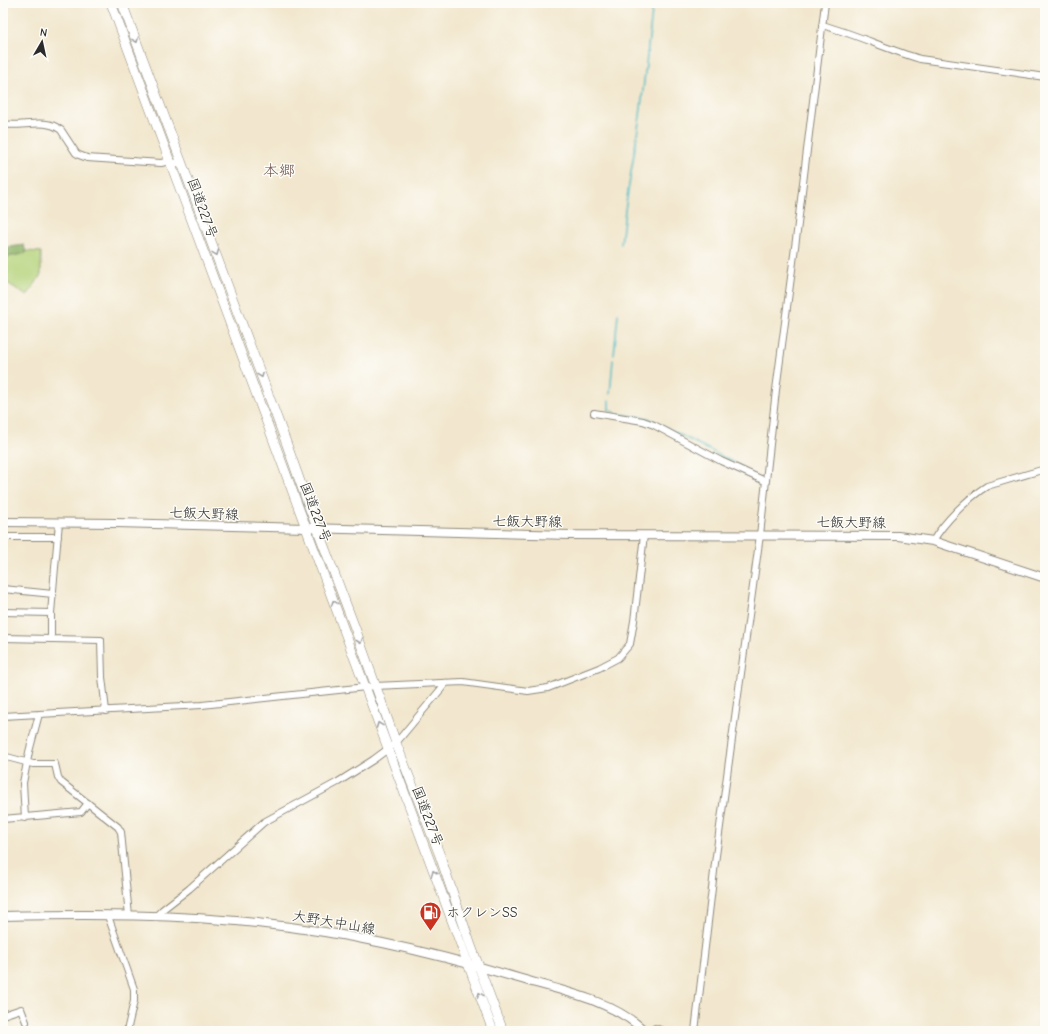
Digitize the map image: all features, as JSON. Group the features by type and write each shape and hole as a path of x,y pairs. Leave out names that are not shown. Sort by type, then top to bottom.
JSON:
{"highway":[{"name":"国道227号","path":"111,3 388,750 494,1031"},
{"name":"国道227号","path":"122,3 355,628 396,743 439,853 470,943 504,1031"}],"main road":[{"name":"七飯大野線","path":"3,522 59,522 562,535 898,536 933,541 1045,578"},
{"name":"大野大中山線","path":"3,916 155,917 227,920 302,928 363,939 479,966 604,1004 627,1016 645,1031"}],"street":[{"path":"695,1031 714,863 760,535 765,481 798,232 825,3"},
{"path":"822,25 920,59 1045,77"},
{"path":"3,124 12,125 38,123 58,127 76,153 87,158 161,162 170,161 183,165"},
{"path":"594,413 643,421 654,425 721,461 765,481"},
{"path":"933,541 938,532 987,486 1045,469"},
{"path":"51,639 51,613 59,522"},
{"path":"3,716 106,711 256,700 375,686 446,682 463,682 528,691 548,688 599,668 618,658 630,644 644,535"},
{"path":"3,537 58,537"},
{"path":"3,589 53,594"},
{"path":"3,612 51,613"},
{"path":"3,638 100,640 106,711"},
{"path":"155,917 189,889 264,822 338,782 388,750 396,743 446,682"},
{"path":"25,818 23,783 39,714"},
{"path":"3,756 27,761 33,764 55,764 58,777 61,782 118,827 121,832 129,916"},
{"path":"3,819 81,812 88,803"},
{"path":"108,916 134,989 134,1001 127,1031"},
{"path":"3,1015 21,1009 26,1022"},
{"path":"652,1031 656,1028 663,1031"}],"green space":[{"path":"24,245 26,253 3,258 3,248"},
{"path":"25,251 41,252 41,275 27,296 3,280 3,258 26,253"}],"waterway":[{"path":"621,244 640,116 653,3"},
{"path":"614,355 618,314"},
{"path":"610,394 613,360"},
{"path":"609,401 609,409 615,413"},
{"path":"619,414 648,418 744,468"}],"place":[{"name":"ホクレンSS","path":"430,932"}],"district":[{"name":"本郷","path":"279,170"}]}
